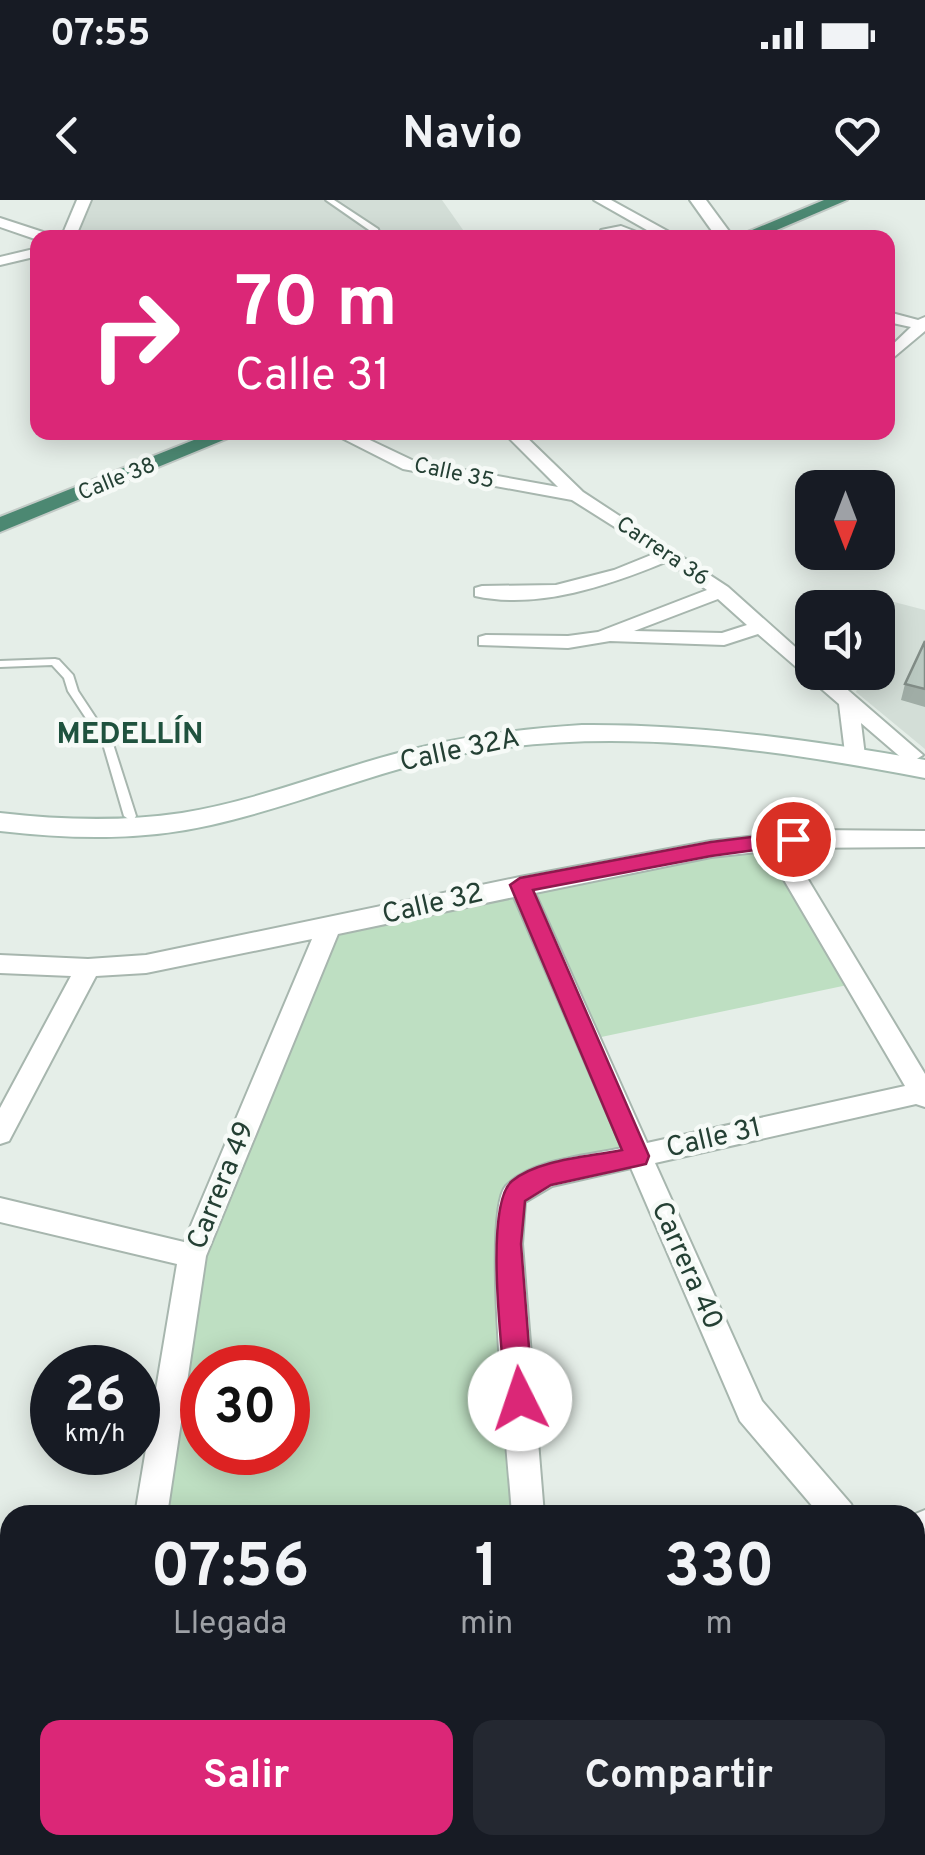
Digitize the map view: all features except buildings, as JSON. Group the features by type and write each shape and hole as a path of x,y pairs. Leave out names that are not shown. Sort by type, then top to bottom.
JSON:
{"highway":[{"path":"742,230 810,200"},
{"path":"747,230 839,200"},
{"name":"Calle 38","path":"0,513 180,440"},
{"name":"Calle 38","path":"0,525 212,440"}],"main road":[{"path":"698,200 721,230"},
{"name":"Calle 32A","path":"0,809 45,815 130,816 204,806 420,744 534,724 622,719 690,721 784,731 921,760"},
{"name":"Calle 32A","path":"0,822 89,830 161,825 249,807 427,754 538,736 683,732 854,744"}],"street":[{"path":"71,230 84,200"},
{"path":"601,200 658,230"},
{"path":"0,222 30,232"},
{"path":"0,261 30,254"},
{"path":"895,318 924,325"},
{"path":"895,351 924,325"},
{"name":"Calle 35","path":"355,440 409,465 577,496"},
{"name":"Carrera 36","path":"519,440 577,496 670,554 795,656"},
{"path":"482,592 556,591 621,574 670,554"},
{"path":"486,641 568,642 602,636 721,592"},
{"path":"602,636 724,639 760,626"},
{"name":"Carrera 36","path":"834,690 921,760"},
{"path":"849,703 854,744 878,726"},
{"name":"Calle 32","path":"0,964 88,968 146,964 520,885 773,841 925,838"},
{"path":"773,841 923,1095"},
{"name":"Carrera 40","path":"520,885 751,1411 831,1505"},
{"name":"Carrera 49","path":"153,1505 192,1256 328,928"},
{"path":"0,1133 88,968"},
{"name":"Calle 31","path":"527,1505 508,1244 512,1197 524,1186 548,1176 923,1095"},
{"path":"0,1210 192,1256"}],"lane":[{"path":"329,200 371,230"},
{"path":"0,664 55,662 69,677 73,691 108,744 130,816"}],"shaded area":[{"path":"93,200 442,200 463,230 80,230"},
{"path":"895,602 925,610 925,749 856,692 895,690"}],"green space":[{"path":"773,841 857,983 587,1040 637,1156 512,1197 527,1505 153,1505 192,1256 328,928"}],"district":[{"name":"MEDELLÍN","path":"130,735"}],"route":[{"path":"520,1399 508,1244 512,1197 524,1186 548,1176 637,1156 520,885 711,849 793,839"}]}
